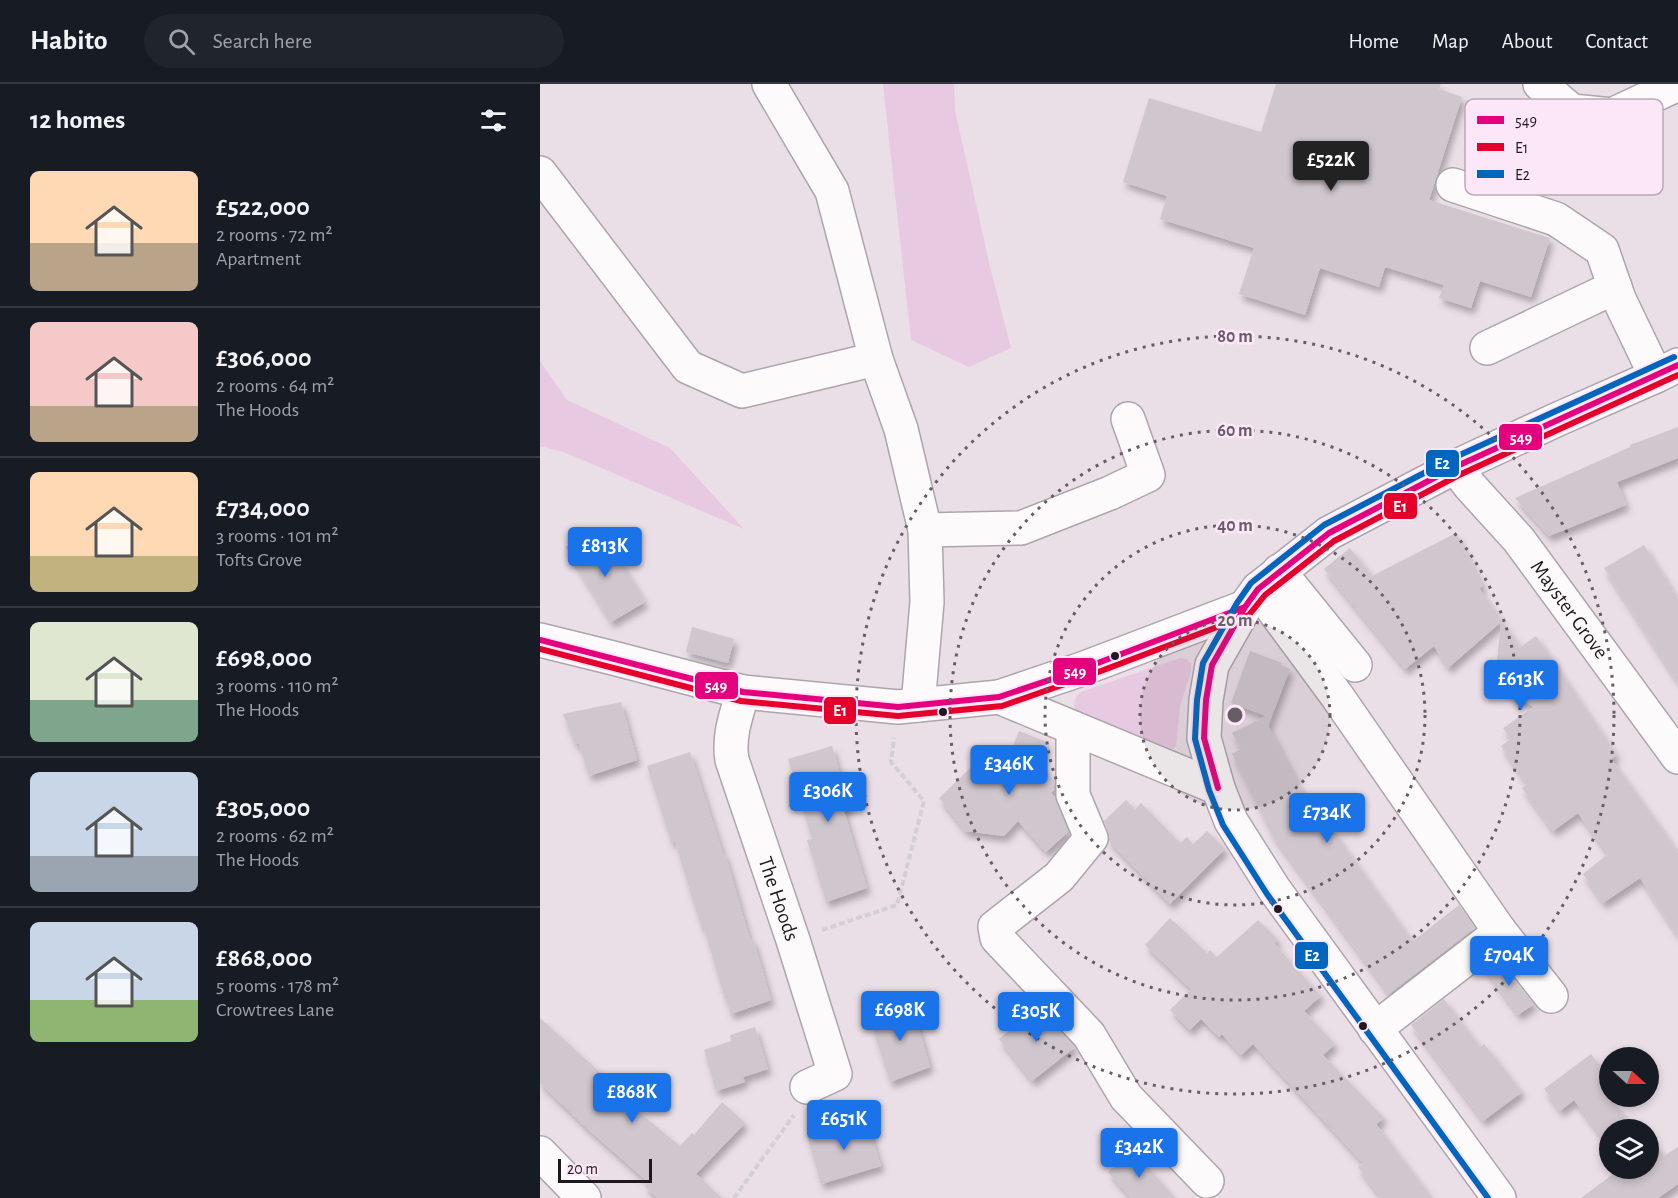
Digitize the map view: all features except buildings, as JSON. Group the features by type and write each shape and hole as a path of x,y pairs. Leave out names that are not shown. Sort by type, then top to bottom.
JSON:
{"street":[{"path":"769,84 832,191 876,359 901,429 925,531 927,602 908,706"},
{"path":"1540,84 1558,99"},
{"path":"1646,99 1678,84"},
{"path":"540,173 688,367 742,391 876,359"},
{"path":"1453,184 1465,188"},
{"path":"540,640 743,692 908,706 999,697 1082,669 1261,589 1329,533 1455,467 1667,371 1615,287 1602,250 1556,219 1485,195"},
{"path":"1487,348 1615,287"},
{"path":"925,531 1021,528 1110,493 1148,475 1128,418"},
{"name":"Mayster Grove","path":"1455,467 1519,540 1678,757"},
{"path":"1261,589 1355,665"},
{"path":"1261,589 1212,665 1206,700 1204,738 1218,788 1231,821 1274,889 1491,1195"},
{"path":"1261,589 1499,930 1551,996"},
{"name":"The Hoods","path":"743,692 731,736 732,760 793,940 835,1074 807,1087"},
{"path":"999,697 1218,788"},
{"path":"1073,728 1073,795 1091,838 1059,878 995,927 997,938 1089,1035 1126,1097 1206,1181"},
{"path":"1375,1029 1490,940 1499,930"},
{"path":"540,1153 584,1198"}],"path":[{"path":"793,940 897,905 924,801 891,762 908,706"},
{"path":"734,1198 798,1110 807,1087"}],"shaded area":[{"path":"883,84 954,84 955,111 1011,348 969,367 911,340"},
{"path":"540,361 567,400 670,448 744,529 564,452 540,446"},
{"path":"1180,658 1187,659 1191,664 1191,671 1180,706 1176,746 1173,749 1076,711 1075,700 1081,692"}],"transit line":[{"name":"E2","path":"1488,1198 1267,894 1223,825 1209,790 1195,739 1197,700 1203,663 1251,583 1324,525 1451,459 1674,357"},
{"name":"549","path":"1218,788 1204,738 1206,700 1212,665 1245,607 1258,589 1329,533 1455,467 1678,365"},
{"name":"E1","path":"540,649 741,701 898,716 1002,706 1249,615 1265,595 1334,541 1459,475 1678,375"},
{"name":"549","path":"540,640 743,692 898,707 999,697 1082,669 1245,607"}]}
